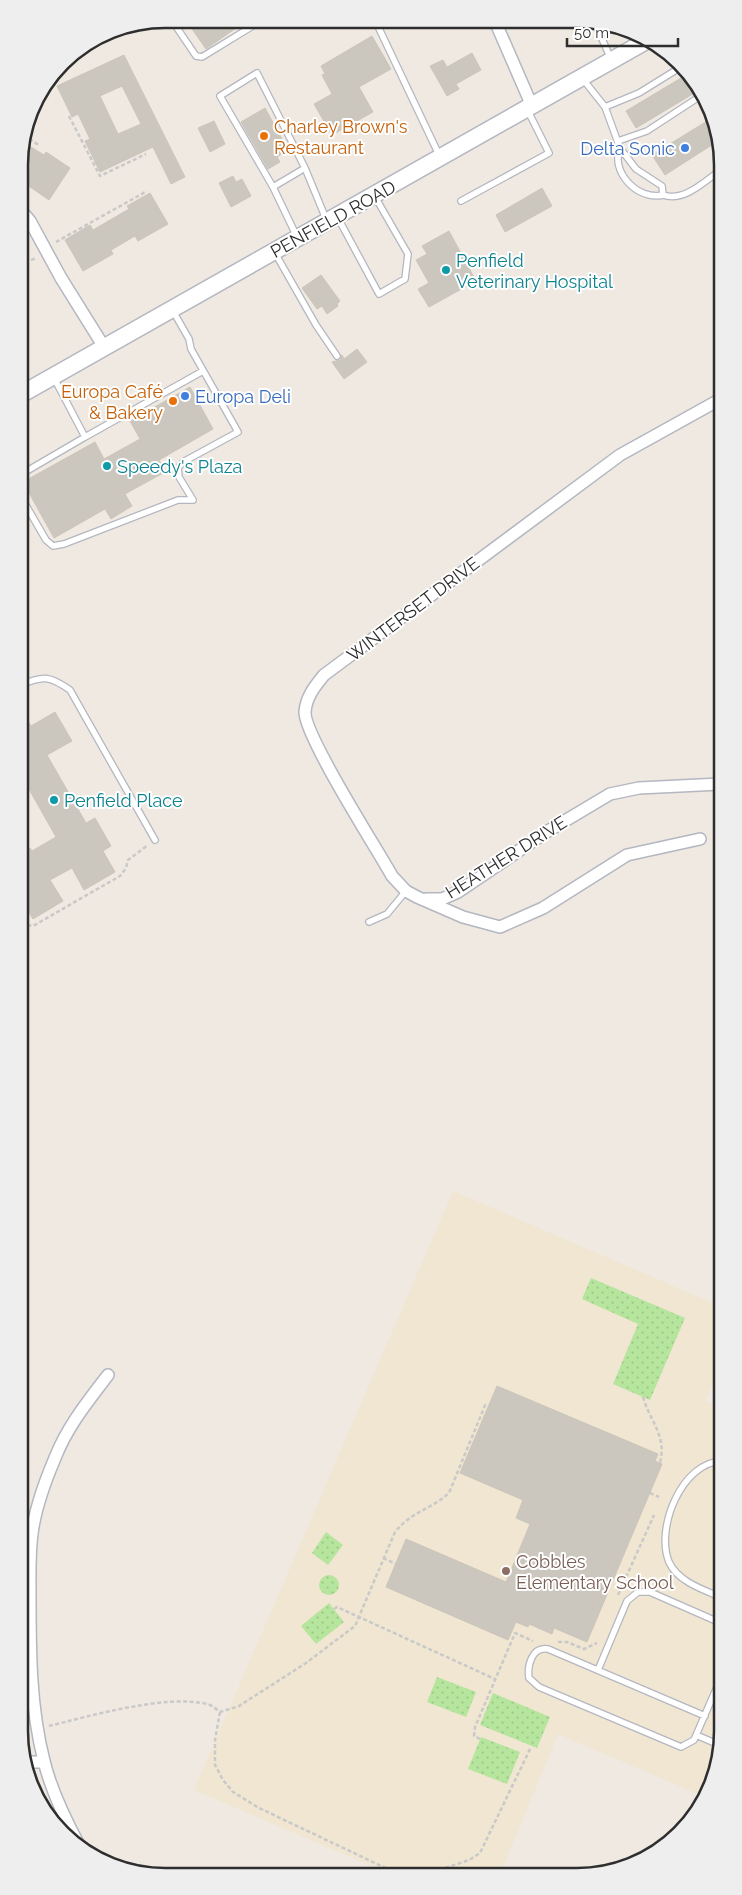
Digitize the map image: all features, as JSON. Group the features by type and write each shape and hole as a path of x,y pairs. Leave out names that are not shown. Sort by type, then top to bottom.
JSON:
{"street":[{"path":"497,27 530,108"},
{"name":"PENFIELD ROAD","path":"28,391 642,44"},
{"path":"28,219 61,278 104,347"},
{"name":"WINTERSET DRIVE","path":"416,897 406,891 392,876 308,728 305,714 314,687 324,675 620,455 714,403"},
{"name":"HEATHER DRIVE","path":"416,897 429,900 442,899 458,892 548,831 610,794 638,788 714,784"},
{"name":"HEATHER DRIVE","path":"416,897 463,918 500,927 543,908 627,855 700,839"},
{"path":"72,1831 58,1802 44,1762 34,1704 30,1625 33,1527 55,1456 78,1414 108,1375"},
{"path":"31,1762 44,1762"}],"lane":[{"path":"176,27 196,56 202,58 251,27"},
{"path":"378,27 441,159"},
{"path":"598,29 612,61"},
{"path":"605,107 639,93 676,70"},
{"path":"297,238 273,187 220,96 257,73 332,219 379,294 405,279 408,254 374,195"},
{"path":"582,78 605,107 620,148 636,169 662,186 663,195"},
{"path":"618,141 636,137 697,99"},
{"path":"461,202 549,153 530,108"},
{"path":"620,148 617,156 617,165 629,183 644,194 654,197 684,194 714,175"},
{"path":"273,187 305,168"},
{"path":"274,251 316,325 337,356"},
{"path":"28,509 46,540 53,546 64,544 178,500 192,500 179,477 178,468 183,462 238,432 191,349 189,338 172,309"},
{"path":"28,470 203,371"},
{"path":"53,377 85,438"},
{"path":"28,682 35,679 54,678 70,690 155,840"},
{"path":"369,922 387,914 406,891"},
{"path":"714,1462 701,1467 689,1478 670,1512 664,1534 669,1562 677,1574 694,1586 714,1595"},
{"path":"598,1670 627,1601 638,1592 650,1592 714,1620"},
{"path":"705,1716 546,1648 533,1656 528,1672 532,1683 539,1687 678,1747 688,1745 696,1736 705,1716 714,1694"},
{"path":"696,1736 714,1743"}],"path":[{"path":"69,116 100,176 146,154"},
{"path":"30,139 40,146"},
{"path":"54,243 147,191"},
{"path":"28,261 37,257"},
{"path":"28,925 33,926 120,876 133,854 155,840"},
{"path":"643,1397 648,1413 660,1434 663,1450 660,1463"},
{"path":"220,1712 239,1706 306,1663 355,1626 395,1532 405,1519 441,1500 449,1493 486,1403"},
{"path":"650,1493 659,1497"},
{"path":"615,1602 654,1515"},
{"path":"383,1558 396,1564"},
{"path":"334,1610 337,1607 495,1679"},
{"path":"480,1739 474,1736 474,1732 515,1633 528,1639"},
{"path":"594,1646 600,1637"},
{"path":"38,1729 151,1704 184,1701 209,1704 220,1712"},
{"path":"220,1712 215,1740 215,1765 223,1780 233,1792 259,1808 386,1868"},
{"path":"445,1868 469,1860 480,1853 531,1746"}],"shaded area":[{"name":"Cobbles Elementary School","path":"453,1191 714,1304 714,1381 705,1401 714,1405 714,1739 712,1757 698,1794 558,1734 503,1868 376,1868 194,1790"}],"green space":[{"path":"591,1278 685,1318 650,1400 613,1384 638,1324 582,1299"},
{"path":"326,1532 343,1545 328,1565 312,1553"},
{"path":"329,1575 336,1578 339,1585 336,1592 329,1595 322,1592 319,1585 322,1578"},
{"path":"329,1603 344,1622 316,1644 301,1626"},
{"path":"437,1677 476,1692 466,1717 427,1702"},
{"path":"493,1693 550,1717 537,1748 480,1725"},
{"path":"481,1737 520,1752 507,1784 468,1769"}],"building":[{"path":"191,27 238,27 206,49"},
{"path":"372,36 391,69 359,87 373,112 332,135 314,104 332,94 322,75 325,74 321,66"},
{"path":"472,53 481,70 456,84 459,89 447,96 430,66 443,60 447,67"},
{"path":"124,55 185,177 171,184 153,147 100,172 85,141 90,139 78,114 72,117 57,86","holes":["122,86 141,124 118,134 100,96"]},
{"path":"683,77 694,93 636,128 626,111"},
{"name":"Charley Brown's Restaurant","path":"265,108 288,150 277,157 280,162 268,169 241,122"},
{"path":"214,121 225,144 210,152 198,128"},
{"name":"Delta Sonic","path":"707,121 713,144 665,175 652,155"},
{"path":"29,146 44,155 46,152 70,168 49,200 28,186"},
{"path":"233,176 236,182 242,179 251,196 231,207 219,183"},
{"path":"542,188 552,206 505,232 496,215"},
{"path":"150,193 168,224 138,241 135,236 111,250 113,254 83,271 65,240 90,225 93,230 129,209 127,206"},
{"name":"Penfield Veterinary Hospital","path":"449,231 476,281 429,307 418,289 429,283 416,260 427,254 422,246"},
{"path":"321,275 340,301 337,304 338,306 327,314 322,306 317,309 302,288"},
{"path":"357,349 367,362 344,379 332,362 340,360 342,355 344,359"},
{"name":"Speedy's Plaza","path":"190,387 213,429 159,460 165,472 125,494 132,506 111,519 105,509 54,538 28,491 28,479 95,442 104,459 140,439 130,421"},
{"name":"Penfield Place","path":"55,712 72,741 47,755 86,823 95,818 111,846 103,851 115,872 84,890 72,868 50,880 63,901 33,919 28,911 28,849 30,848 32,851 56,837 28,787 28,721 31,726"},
{"name":"Cobbles Elementary School","path":"497,1386 658,1454 655,1461 662,1464 587,1642 554,1628 552,1634 529,1624 528,1627 516,1622 508,1640 386,1587 406,1539 506,1582 530,1524 516,1518 523,1500 460,1473"}],"place":[{"name":"Charley Brown's Restaurant","path":"264,136"},
{"name":"Delta Sonic","path":"685,148"},
{"name":"Penfield Veterinary Hospital","path":"446,270"},
{"name":"Europa Deli","path":"185,396"},
{"name":"Europa Café & Bakery","path":"173,401"},
{"name":"Speedy's Plaza","path":"107,466"},
{"name":"Penfield Place","path":"54,800"},
{"name":"Cobbles Elementary School","path":"506,1571"}]}
